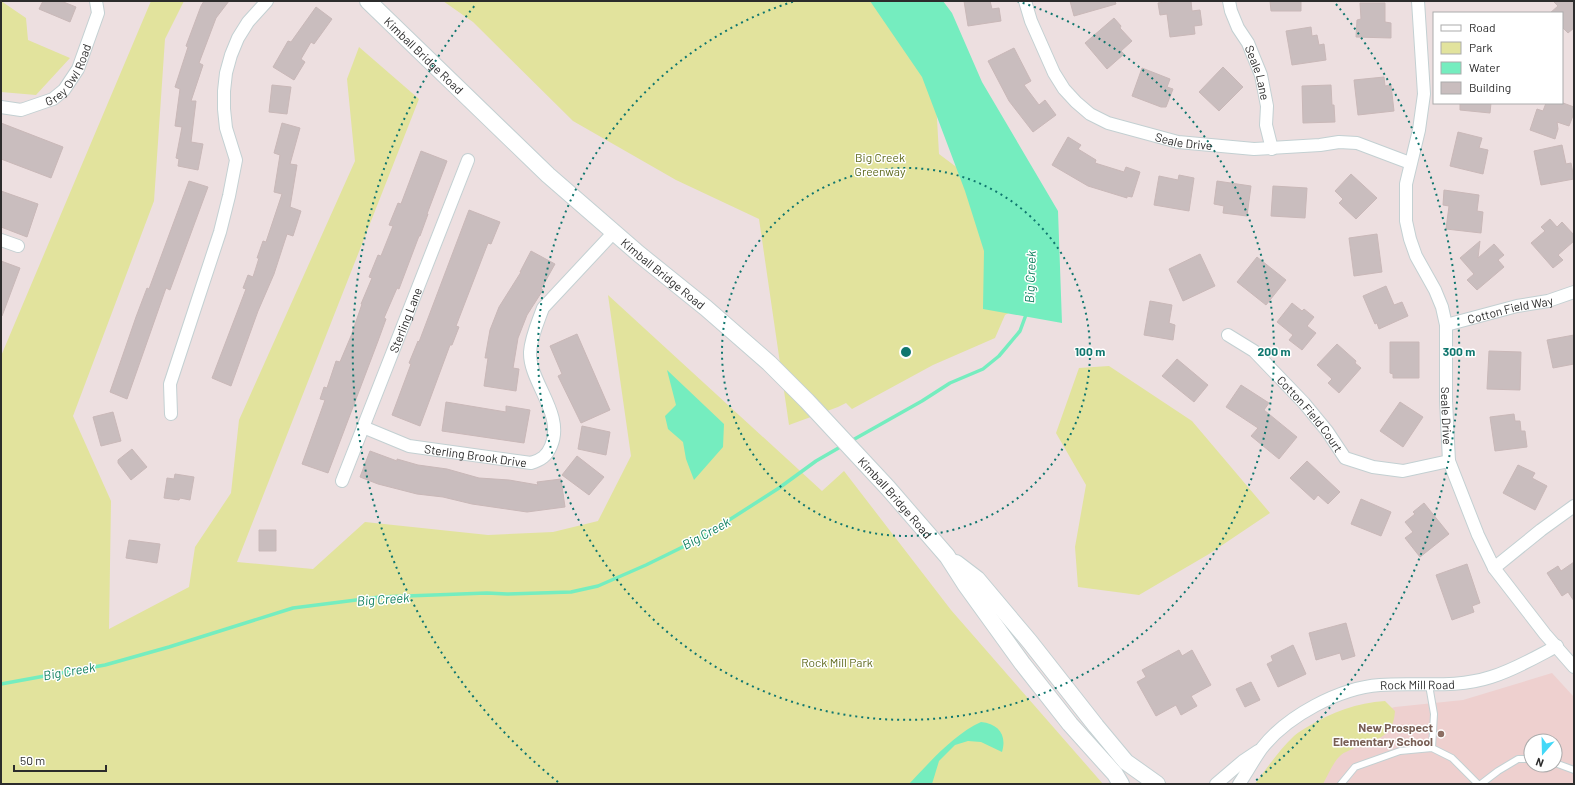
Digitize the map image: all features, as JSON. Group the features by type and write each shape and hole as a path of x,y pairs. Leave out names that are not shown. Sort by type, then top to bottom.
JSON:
{"street":[{"name":"Grey Owl Road","path":"1,107 20,110 53,99 64,90 78,69 98,13 96,1"},
{"path":"171,414 170,384 220,232 230,196 236,160 226,128 224,91 226,73 238,38 248,22 267,1"},
{"name":"Kimball Bridge Road","path":"368,1 548,175 639,254 706,308 769,363 807,401 888,488 946,556 1022,663 1070,724 1115,774 1121,784"},
{"name":"Seale Drive","path":"1025,1 1031,21 1054,73 1064,89 1090,114 1108,123 1178,142 1254,149 1272,149 1338,142 1357,143 1410,163"},
{"name":"Seale Lane","path":"1229,1 1231,11 1238,28 1248,43 1261,75 1266,106 1266,125 1272,149"},
{"name":"Seale Drive","path":"1418,1 1424,94 1419,130 1406,184 1406,221 1416,256 1435,290 1442,307 1446,325 1446,400 1449,461 1485,552 1494,568 1545,634 1557,646"},
{"name":"Sterling Lane","path":"342,481 468,160"},
{"name":"Sterling Brook Drive","path":"363,427 409,446 531,463 541,460 550,448 554,439 554,429 552,417 532,365 530,353 538,322 543,308 614,232"},
{"path":"1,240 18,246"},
{"name":"Cotton Field Way","path":"1446,325 1517,306 1548,301 1574,292"},
{"name":"Cotton Field Court","path":"1228,335 1254,351 1304,403 1345,458 1373,467 1403,471 1449,461"},
{"path":"1494,568 1541,530 1574,506"},
{"name":"Kimball Bridge Road","path":"946,556 977,579 1030,642 1126,762 1157,784"},
{"path":"1557,646 1574,667"},
{"name":"Rock Mill Road","path":"1239,784 1263,748 1279,730 1310,708 1343,694 1379,685 1448,685 1491,677 1557,646"},
{"name":"Rock Mill Road","path":"1216,784 1243,761 1263,748"}],"lane":[{"path":"1429,685 1434,714 1432,748"},
{"path":"1341,784 1355,767 1400,750 1432,748 1452,758 1480,784 1518,759 1523,759"},
{"path":"1563,766 1574,770"}],"shaded area":[{"name":"New Prospect Elementary School","path":"1552,673 1574,697 1574,784 1260,784 1315,727 1395,707 1463,700"}],"green space":[{"path":"1,1 26,18 28,40 70,58 36,95 1,92"},
{"name":"Rock Mill Park","path":"151,1 184,1 165,39 154,201 73,416 111,501 109,629 189,587 195,547 231,493 239,420 355,161 347,79 359,47 419,99 237,562 313,569 365,522 488,535 553,532 598,521 631,456 608,295 822,491 844,471 951,610 1103,784 1,784 1,356"},
{"name":"Big Creek Greenway","path":"443,1 904,1 933,49 939,154 995,196 1020,307 1005,315 995,338 933,365 852,409 846,403 789,425 759,219 676,180 573,121 473,22"},
{"path":"1109,366 1192,421 1270,513 1209,554 1139,595 1078,587 1075,547 1086,485 1056,433 1079,368"},
{"path":"1385,701 1395,711 1391,728 1381,737 1342,754 1333,765 1323,784 1255,784 1283,747 1301,731 1327,716 1345,709"}],"water":[{"path":"870,1 943,1 952,13 982,82 1058,211 1062,323 983,309 984,251 965,191 922,77"},
{"path":"667,370 724,424 723,447 694,480 686,459 683,442 668,429 665,416 676,405"},
{"path":"981,722 993,725 1000,731 1003,740 1002,752 981,742 968,741 955,745 939,761 932,784 909,784 933,758 952,741 971,727"}],"building":[{"path":"43,1 61,1 76,7 70,22 39,9"},
{"path":"204,1 229,1 216,18 199,63 203,65 191,101 196,101 191,142 203,144 198,170 178,166 179,159 176,158 182,127 175,126 180,89 175,87 188,47 186,46"},
{"path":"964,1 990,1 992,9 999,8 1001,21 968,26"},
{"path":"1070,1 1115,1 1116,4 1074,16"},
{"path":"1191,1 1192,11 1200,10 1202,25 1194,26 1195,34 1170,37 1167,14 1160,15 1158,3"},
{"path":"1270,1 1301,1 1301,11 1271,11"},
{"path":"1553,1 1574,1 1574,28 1568,33 1563,28 1563,12 1551,12 1558,6"},
{"path":"1360,3 1385,3 1385,22 1391,23 1391,38 1356,37 1357,20 1361,19"},
{"path":"316,7 332,19 314,44 311,42 301,59 305,62 294,80 273,67 288,41 291,42"},
{"path":"1114,18 1121,26 1120,28 1132,41 1121,51 1124,54 1107,69 1085,43"},
{"path":"1311,27 1312,36 1317,35 1319,45 1324,44 1326,60 1292,65 1286,31"},
{"path":"1014,48 1031,81 1024,85 1039,105 1045,100 1056,115 1033,132 1009,101 988,61"},
{"path":"1223,67 1243,87 1219,111 1199,92"},
{"path":"1142,68 1170,79 1167,87 1173,89 1166,107 1161,107 1132,96"},
{"path":"1384,77 1385,86 1391,85 1394,111 1358,115 1354,80"},
{"path":"272,85 291,87 287,114 269,112"},
{"path":"1331,85 1335,122 1303,123 1302,86"},
{"path":"1563,103 1574,107 1574,113 1569,126 1557,122 1558,129 1555,139 1530,130 1537,109 1543,111 1546,104"},
{"path":"1460,104 1491,104 1490,113 1460,110"},
{"path":"1,123 63,147 51,178 1,159"},
{"path":"282,123 300,128 290,164 297,165 290,207 301,211 293,236 287,234 274,274 258,311 231,386 212,378 246,289 243,288 248,275 253,277 259,258 257,258 263,241 266,242 282,194 274,192 280,155 274,153"},
{"path":"1458,132 1482,138 1479,148 1488,150 1483,174 1450,166"},
{"path":"1068,137 1081,145 1078,149 1096,160 1095,163 1124,172 1126,167 1140,172 1132,197 1127,196 1127,198 1088,186 1052,165"},
{"path":"1562,145 1566,164 1571,163 1574,179 1541,185 1534,151"},
{"path":"421,151 447,161 399,289 397,288 384,318 386,319 328,473 302,464 325,400 320,399 324,387 327,388 336,361 340,362 351,336 361,304 372,278 369,277 378,255 381,256 393,226 389,225 398,203 401,204"},
{"path":"1351,174 1377,198 1356,219 1339,203 1343,199 1335,191"},
{"path":"1179,175 1194,178 1189,211 1154,205 1159,176 1178,180"},
{"path":"189,181 208,187 170,290 166,288 127,399 110,392 136,317 147,288 149,289"},
{"path":"1217,181 1251,186 1247,216 1223,213 1224,206 1214,204"},
{"path":"1273,186 1307,188 1305,218 1271,216"},
{"path":"1444,190 1479,195 1477,211 1483,212 1481,233 1446,229 1449,206 1443,205"},
{"path":"1,191 38,204 27,237 1,227"},
{"path":"469,210 500,222 491,244 488,243 456,326 459,327 452,345 450,345 420,426 392,415 411,364 409,363 418,341 419,342"},
{"path":"1550,219 1557,227 1562,222 1574,235 1574,241 1558,255 1563,260 1553,268 1531,243 1545,231 1541,227"},
{"path":"1377,234 1382,272 1354,276 1349,238"},
{"path":"1480,241 1478,258 1494,244 1504,255 1498,260 1504,267 1477,290 1467,280 1474,274 1460,258"},
{"path":"531,251 555,264 541,289 543,290 527,315 518,338 513,368 519,369 516,391 484,386 488,358 485,358 490,330 499,307 521,272"},
{"path":"1200,254 1215,286 1183,301 1169,269"},
{"path":"1257,257 1286,280 1266,305 1237,282"},
{"path":"1,261 20,268 2,316 1,316"},
{"path":"1386,286 1394,305 1402,302 1408,316 1379,329 1377,323 1375,324 1363,296"},
{"path":"1150,301 1172,305 1169,323 1175,325 1173,340 1144,335"},
{"path":"1292,303 1302,311 1304,309 1314,317 1307,326 1316,333 1302,350 1289,340 1293,335 1277,322"},
{"path":"577,334 610,410 581,423 558,376 562,374 550,346"},
{"path":"1574,335 1574,364 1553,368 1547,340"},
{"path":"1390,342 1419,342 1419,378 1393,378 1393,374 1390,373"},
{"path":"1337,344 1356,361 1355,363 1361,368 1339,393 1328,383 1332,379 1317,365"},
{"path":"1489,351 1521,352 1520,390 1487,389"},
{"path":"1177,359 1208,385 1194,402 1162,376"},
{"path":"1241,385 1269,403 1264,410 1297,437 1279,459 1251,436 1258,428 1226,407"},
{"path":"446,402 506,412 506,406 530,410 524,443 442,431"},
{"path":"1400,402 1423,417 1403,447 1380,431"},
{"path":"113,412 121,441 101,446 93,417"},
{"path":"1514,414 1515,421 1520,421 1521,431 1525,431 1527,447 1495,451 1490,417"},
{"path":"582,426 610,432 606,455 578,449"},
{"path":"132,449 147,467 131,480 118,463 118,460"},
{"path":"370,451 397,461 397,459 418,465 447,469 479,478 509,480 538,485 537,482 561,479 565,507 527,512 472,504 443,497 417,494 378,484 360,477"},
{"path":"577,456 604,477 589,495 562,475"},
{"path":"1307,461 1340,492 1328,504 1318,495 1314,500 1290,478"},
{"path":"1518,465 1535,473 1532,478 1547,486 1535,510 1503,493"},
{"path":"175,474 194,477 190,500 180,498 179,500 164,498 167,478 174,479"},
{"path":"1361,499 1391,512 1381,536 1351,524"},
{"path":"1424,503 1449,534 1420,557 1405,538 1413,532 1405,522 1415,514 1413,512"},
{"path":"259,530 276,530 276,551 259,551"},
{"path":"129,540 160,544 157,563 126,558"},
{"path":"1574,562 1574,601 1568,592 1562,596 1547,573 1558,566 1561,571"},
{"path":"1467,564 1480,603 1472,606 1474,612 1452,620 1436,575"},
{"path":"1346,623 1355,656 1342,660 1340,653 1316,660 1309,633"},
{"path":"1293,645 1306,674 1278,687 1267,664 1273,661 1271,656"},
{"path":"1179,650 1182,656 1192,650 1211,685 1191,696 1197,706 1181,715 1176,705 1156,716 1137,682 1146,677 1142,670"},
{"path":"1251,682 1260,700 1245,707 1236,689"}],"waterway":[{"name":"Big Creek","path":"851,441 922,401 950,383 983,369 999,356 1020,331 1027,312"},
{"name":"Big Creek","path":"1,684 105,665 169,647 293,608 380,597 571,592 598,586 646,565 701,538 779,488 816,461 842,446"}],"place":[{"name":"New Prospect Elementary School","path":"1441,734"}]}
